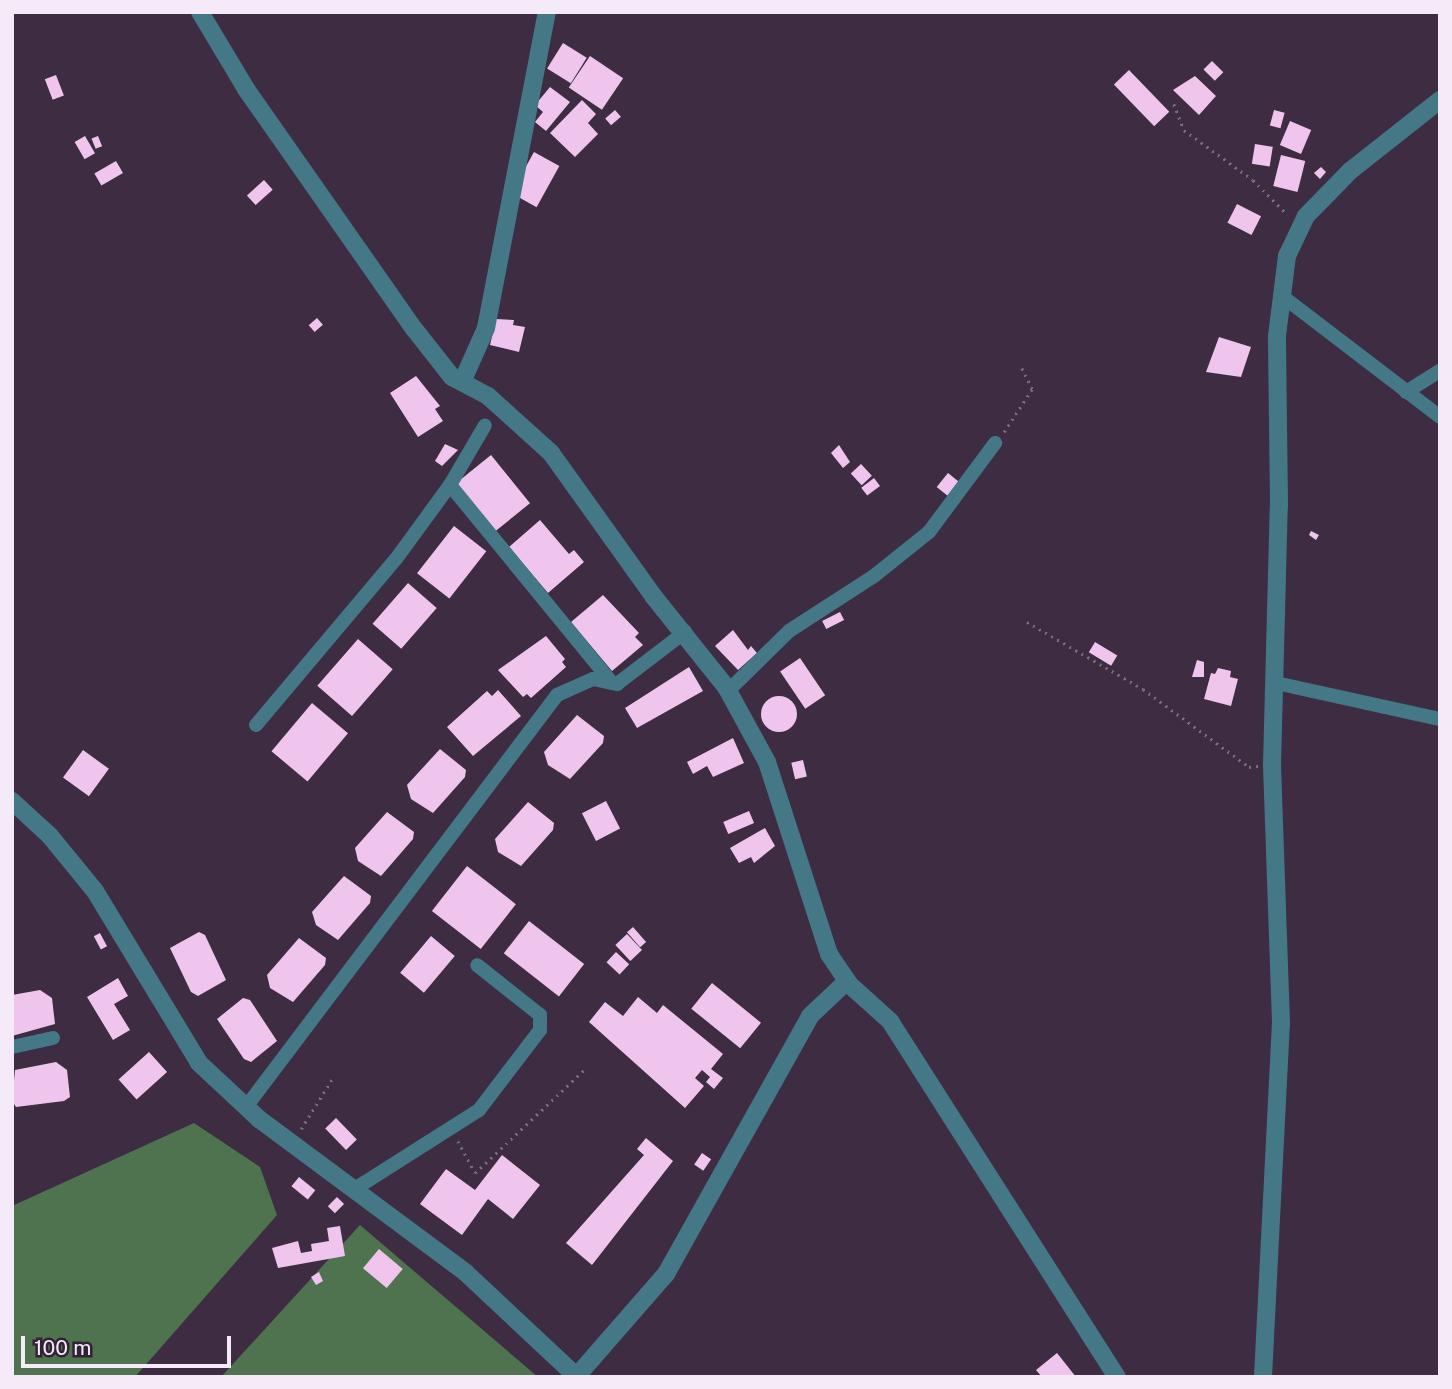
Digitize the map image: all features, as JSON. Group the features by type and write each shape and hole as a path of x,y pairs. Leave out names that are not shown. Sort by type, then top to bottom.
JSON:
{"street":[{"path":"200,12 246,89 415,330 452,377 488,396 551,453 654,597 685,632 728,691 767,762 829,954 848,981 890,1021 1117,1377"},
{"path":"463,382 492,301 547,12"},
{"path":"1263,1377 1281,1023 1272,765 1276,683 1277,336 1287,257 1306,216 1350,171 1440,100"},
{"path":"1282,296 1440,417"},
{"path":"1406,392 1440,371"},
{"path":"256,725 396,559 450,485 485,425"},
{"path":"728,691 789,631 874,576 929,532 995,443"},
{"path":"450,485 612,683"},
{"path":"246,1107 535,720 557,695 593,679 617,684 685,632"},
{"path":"1276,683 1440,719"},
{"path":"12,801 50,836 95,891 199,1062 246,1107 291,1144 466,1273 576,1376 666,1274 810,1016 848,981"},
{"path":"353,1190 479,1110 540,1030 540,1015 477,965"},
{"path":"12,1046 53,1038"}],"path":[{"path":"1174,104 1192,137 1253,180 1301,227"},
{"path":"995,443 1032,389 1021,367"},
{"path":"1027,622 1143,689 1249,767 1272,765"},
{"path":"451,1129 475,1173 587,1067"},
{"path":"291,1144 334,1076"}],"green space":[{"path":"194,1123 260,1167 277,1215 135,1377 12,1377 12,1206"},
{"path":"360,1225 538,1377 221,1377"}],"building":[{"path":"563,43 587,58 571,83 547,68"},
{"path":"590,56 623,78 602,110 569,88"},
{"path":"1212,61 1223,72 1215,81 1204,69"},
{"path":"1129,70 1169,112 1154,126 1114,85"},
{"path":"56,75 64,96 53,100 45,79"},
{"path":"1195,76 1216,96 1199,115 1173,90"},
{"path":"550,87 570,102 546,131 535,122 543,112 535,105"},
{"path":"582,100 596,114 588,123 598,134 575,157 550,133"},
{"path":"615,110 621,117 611,125 605,119"},
{"path":"1274,110 1285,113 1280,128 1270,125"},
{"path":"1290,121 1311,130 1301,154 1280,145"},
{"path":"85,136 95,153 85,159 75,142"},
{"path":"98,136 102,146 96,149 92,139"},
{"path":"1255,144 1273,147 1270,167 1252,164"},
{"path":"534,152 559,166 537,207 511,193"},
{"path":"1281,155 1305,161 1298,192 1273,186"},
{"path":"116,161 123,173 101,186 94,174"},
{"path":"1321,167 1326,172 1320,179 1314,173"},
{"path":"264,180 273,190 256,205 247,195"},
{"path":"1237,204 1261,216 1252,235 1227,223"},
{"path":"317,318 323,325 315,332 309,325"},
{"path":"496,319 514,320 513,325 525,327 519,352 490,345"},
{"path":"1219,337 1251,347 1241,377 1206,372"},
{"path":"416,376 440,406 435,409 443,421 418,437 390,393"},
{"path":"445,444 458,450 442,466 435,461"},
{"path":"839,445 850,462 843,468 831,453"},
{"path":"491,455 530,503 495,532 456,483"},
{"path":"861,464 872,476 862,485 851,474"},
{"path":"948,473 959,482 948,496 937,487"},
{"path":"874,478 880,486 867,496 861,488"},
{"path":"540,520 569,554 574,550 584,562 548,593 509,547"},
{"path":"454,526 486,551 449,599 417,573"},
{"path":"1311,531 1319,535 1316,540 1309,535"},
{"path":"408,583 437,608 401,649 373,624"},
{"path":"603,595 639,633 635,637 643,645 612,671 571,622"},
{"path":"840,612 844,620 826,629 822,621"},
{"path":"733,630 748,650 751,646 757,653 738,670 715,646"},
{"path":"546,636 565,659 562,662 566,667 531,698 527,694 523,697 498,670"},
{"path":"358,639 393,669 352,716 317,686"},
{"path":"1095,642 1117,655 1111,666 1089,652"},
{"path":"800,658 825,695 805,709 780,671"},
{"path":"1197,660 1204,662 1204,677 1192,677"},
{"path":"689,667 703,691 637,728 625,708"},
{"path":"1218,668 1231,671 1230,677 1238,679 1231,706 1204,699 1211,673 1215,674"},
{"path":"498,690 521,716 473,756 447,727 487,691 492,696"},
{"path":"779,696 792,701 797,714 792,727 779,732 766,727 761,714 766,701"},
{"path":"312,703 348,733 308,781 272,751"},
{"path":"577,715 604,736 603,743 570,779 548,765 544,752"},
{"path":"733,738 744,763 713,777 707,766 693,774 687,762"},
{"path":"440,749 466,770 465,777 433,813 411,799 407,785"},
{"path":"83,750 109,769 89,796 63,778"},
{"path":"803,760 807,777 795,779 791,763"},
{"path":"606,801 620,829 596,841 582,813"},
{"path":"528,802 554,823 553,830 521,866 498,852 495,839"},
{"path":"749,811 754,823 728,834 723,822"},
{"path":"387,812 414,832 413,839 381,876 358,861 355,848"},
{"path":"765,828 775,846 754,863 751,857 739,863 730,848"},
{"path":"467,866 516,904 481,949 432,911"},
{"path":"344,876 371,896 370,903 338,940 316,925 312,912"},
{"path":"529,921 584,964 559,996 504,953"},
{"path":"633,927 646,942 640,947 627,932"},
{"path":"199,932 205,935 226,980 198,996 191,992 170,948"},
{"path":"100,933 107,946 101,950 94,936"},
{"path":"627,934 642,950 630,961 615,945"},
{"path":"431,936 455,956 424,993 400,973"},
{"path":"299,938 326,958 325,965 293,1002 270,988 267,975"},
{"path":"616,952 629,964 620,975 606,962"},
{"path":"118,978 128,996 114,1004 130,1030 113,1040 87,997"},
{"path":"712,983 761,1023 740,1048 691,1009"},
{"path":"40,990 52,998 55,1024 12,1036 12,995"},
{"path":"638,997 657,1013 663,1005 723,1054 711,1069 723,1078 714,1089 706,1082 710,1077 702,1070 695,1078 704,1086 685,1108 589,1022 605,1002 623,1016"},
{"path":"243,998 250,1000 277,1041 251,1062 244,1059 217,1019"},
{"path":"149,1052 167,1072 137,1099 119,1079"},
{"path":"56,1062 67,1070 70,1097 64,1101 16,1107 12,1101 15,1070"},
{"path":"336,1118 357,1140 346,1150 325,1128"},
{"path":"646,1138 673,1161 592,1265 566,1243 644,1155 637,1149"},
{"path":"702,1153 711,1159 703,1171 694,1165"},
{"path":"502,1155 540,1185 513,1219 488,1199 462,1235 420,1204 446,1169 475,1190"},
{"path":"299,1177 315,1190 308,1200 291,1186"},
{"path":"337,1197 344,1204 335,1213 328,1206"},
{"path":"340,1226 345,1256 278,1268 272,1248 298,1241 301,1253 312,1251 311,1244 329,1241 327,1228"},
{"path":"379,1249 403,1269 387,1288 363,1268"},
{"path":"319,1272 323,1281 316,1285 311,1277"},
{"path":"1057,1353 1076,1377 1042,1377 1036,1370"}]}
